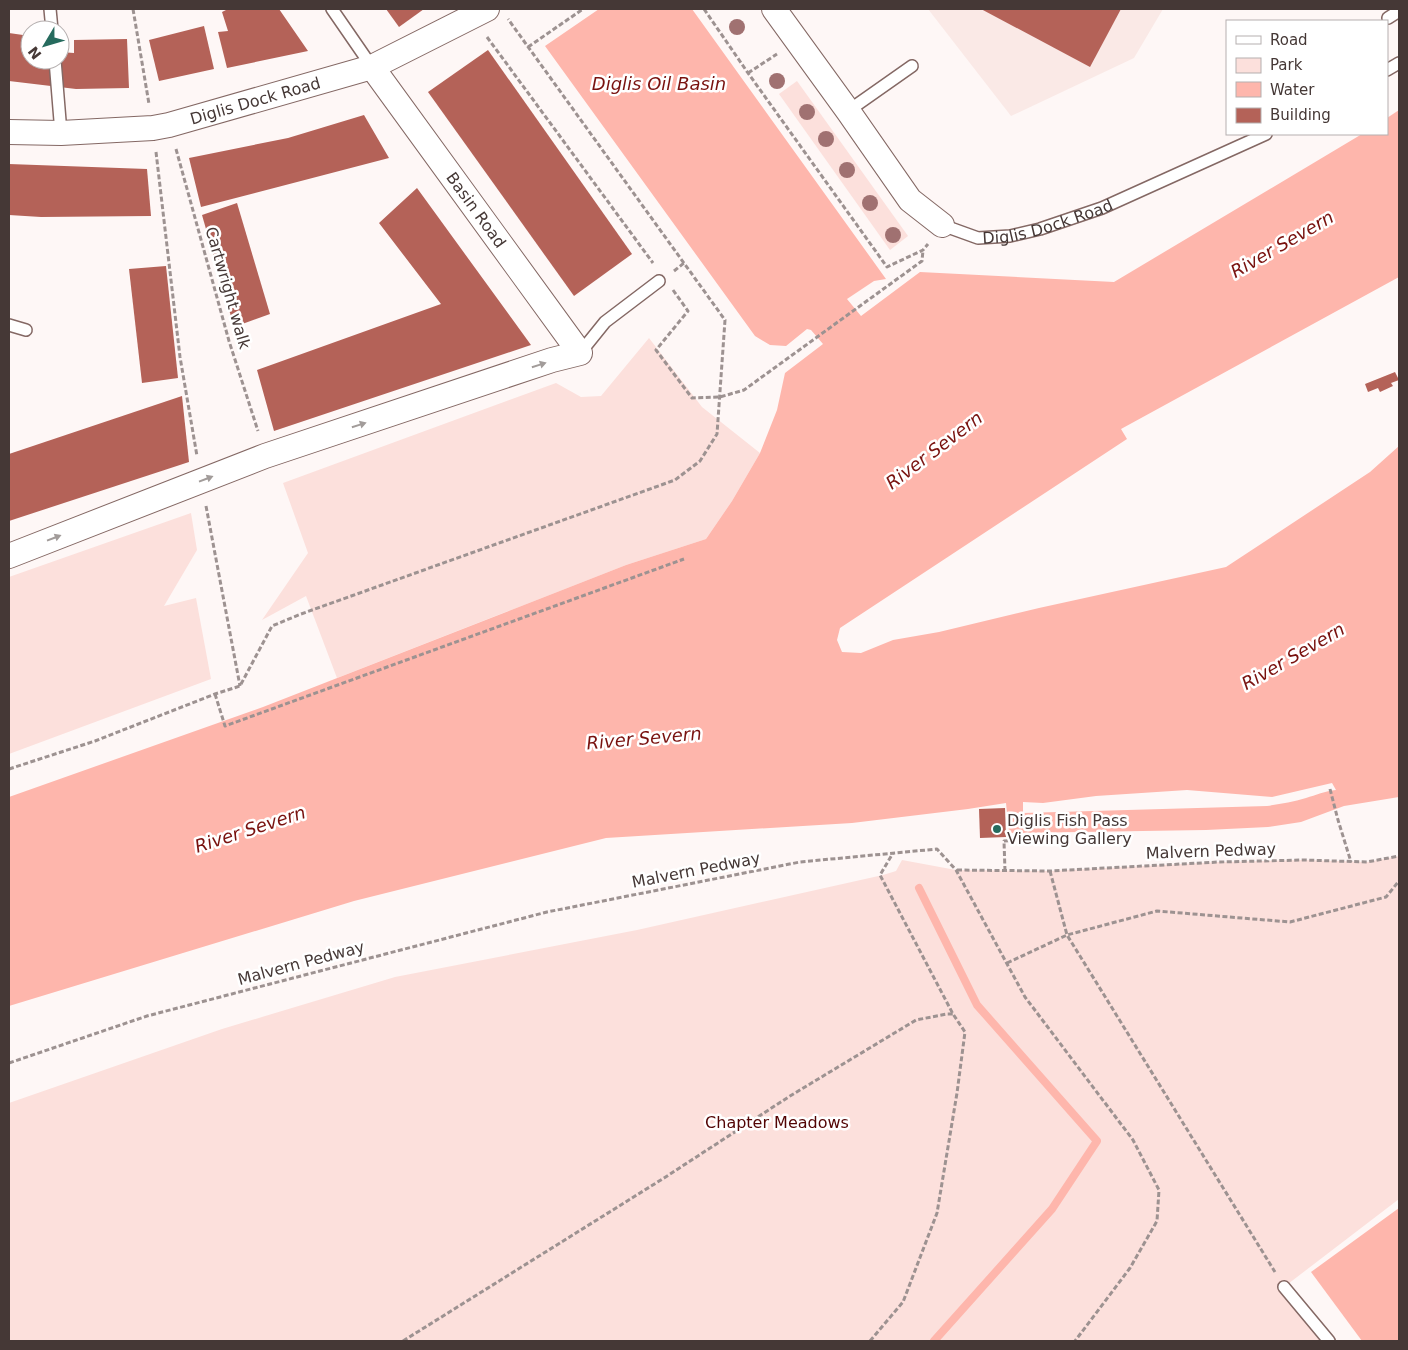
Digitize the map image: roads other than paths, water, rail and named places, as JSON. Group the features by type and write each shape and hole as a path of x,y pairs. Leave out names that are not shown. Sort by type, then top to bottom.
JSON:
{"street":[{"name":"Diglis Dock Road","path":"774,9 910,200 942,226"},
{"name":"Diglis Dock Road","path":"9,132 61,133 161,127 372,67 480,13"},
{"name":"Basin Road","path":"372,67 580,353"},
{"path":"9,556 266,456 552,360 580,353"}],"lane":[{"path":"332,9 372,67"},
{"path":"1388,18 1399,11"},
{"path":"1388,69 1399,63"},
{"path":"848,111 912,66"},
{"path":"56,70 61,133"},
{"name":"Diglis Dock Road","path":"942,226 978,238 1010,236 1040,230 1102,208 1264,135"},
{"path":"580,353 605,322 662,279"},
{"path":"9,325 26,330"},
{"path":"1284,1287 1329,1341"}],"water":[{"path":"599,9 692,9 886,279 874,281 847,299 861,316 920,272 1114,282 1360,135 1388,135 1388,117 1399,110 1399,277 1121,429 1127,439 840,628 837,640 842,652 861,653 893,640 939,632 1226,567 1370,472 1399,446 1399,797 1344,806 1301,822 1268,827 1206,830 1009,833 1006,803 852,823 606,838 354,901 9,1006 9,797 263,707 626,565 706,539 732,501 760,453 777,410 785,373 823,344 811,330 807,329 786,346 770,345 755,336 545,46","holes":["1332,783 1336,790 1296,801 1267,806 1023,813 1023,802 1043,803 1096,796 1187,790 1272,797"]},
{"path":"1399,1208 1399,1341 1362,1341 1311,1272"}],"waterway":[{"path":"919,888 977,1005 1097,1141 1052,1209 934,1341"}],"place":[{"name":"Diglis Fish Pass Viewing Gallery","path":"997,829"}],"water label":[{"name":"Diglis Oil Basin","path":"659,83"},
{"name":"River Severn","path":"1282,244"},
{"name":"River Severn","path":"934,450"},
{"name":"River Severn","path":"1293,656"},
{"name":"River Severn","path":"644,738"},
{"name":"River Severn","path":"250,829"}],"park label":[{"name":"Chapter Meadows","path":"777,1122"}]}
